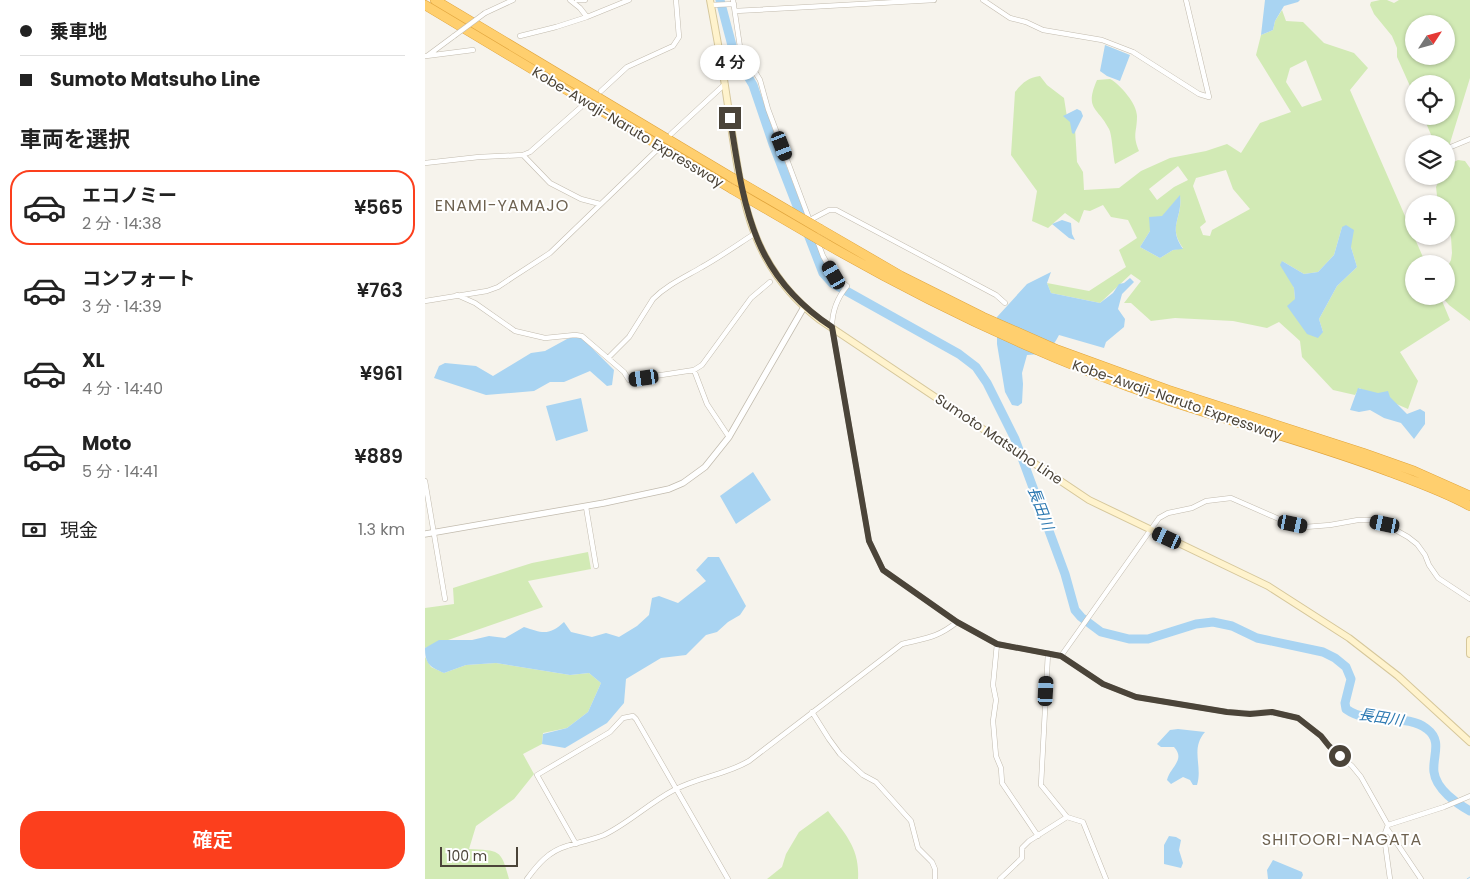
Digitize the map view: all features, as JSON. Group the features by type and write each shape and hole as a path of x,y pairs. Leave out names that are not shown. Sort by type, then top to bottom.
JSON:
{"highway":[{"name":"Kobe-Awaji-Naruto Expressway","path":"435,0 819,229 980,321"},
{"name":"Kobe-Awaji-Naruto Expressway","path":"425,5 732,189 896,283 980,321 1164,399 1359,460 1470,506"},
{"name":"Kobe-Awaji-Naruto Expressway","path":"1057,354 1397,465 1470,496"}],"main road":[{"name":"Sumoto Matsuho Line","path":"711,2 738,169 749,219 754,234 777,277 787,291 804,308 1089,500 1268,586 1349,638 1398,676 1470,742"},
{"path":"1470,640 1470,654"}],"street":[{"path":"426,57 485,13 513,0"},
{"path":"570,0 587,17"},
{"path":"577,0 585,0"},
{"path":"520,36 587,17 629,0"},
{"path":"601,91 627,67 673,46 679,36 676,0"},
{"path":"735,11 934,0"},
{"path":"983,0 1010,18 1026,22 1043,30 1102,40 1133,52 1199,94 1209,97 1186,0"},
{"path":"711,2 733,2 740,47 760,80 768,109 823,256 834,275 847,286 841,294 832,319 832,327 872,549 883,570 957,622 997,644 1061,656 1103,684 1136,697 1227,712 1250,714 1272,712 1298,718 1321,736 1361,777 1388,827 1421,879"},
{"path":"426,57 473,50"},
{"path":"671,134 725,84"},
{"path":"425,163 479,157 523,155 530,152 581,107"},
{"path":"1455,145 1470,139"},
{"path":"425,301 487,291 550,253 657,150"},
{"path":"523,155 550,184 600,204"},
{"path":"810,220 829,210 836,210 996,295 1005,303"},
{"path":"607,358 629,337 658,294 674,282 754,234"},
{"path":"457,295 475,303 515,331 545,338 582,336 624,372 629,380 694,370 702,365 751,298 770,282"},
{"path":"425,534 586,507 669,489 683,483 705,468 729,437 804,308"},
{"path":"694,370 707,404 729,437"},
{"path":"425,481 445,599"},
{"path":"1061,656 1159,518 1168,513 1193,508 1206,501 1231,498 1279,519 1305,527 1369,520 1385,524 1408,537 1425,555 1438,578 1470,599"},
{"path":"586,507 596,566"},
{"path":"527,879 537,865 549,855 563,848 602,836 620,827 632,820 658,798 677,788 736,768 749,761 901,644 931,638 943,633 957,622"},
{"path":"997,644 993,685 995,700 993,721 996,756 1001,768 1002,783 1038,836"},
{"path":"1047,653 1041,785 1067,817 1083,822 1106,879"},
{"path":"812,712 840,754 863,775 877,782 911,821 918,848 932,862 935,870 935,879"},
{"path":"576,844 537,775 609,732 623,718 633,716 677,788 728,879"},
{"path":"1390,879 1384,836 1388,827 1470,796"},
{"path":"1000,879 1022,858 1022,848 1029,841 1067,817"}],"green space":[{"path":"1380,0 1394,3 1399,0 1470,0 1470,78 1452,135 1431,135 1427,125 1455,125 1455,75 1405,75 1397,57 1397,48 1392,36 1374,14 1370,5 1371,2"},
{"path":"1282,10 1286,21 1303,22 1324,43 1354,53 1368,68 1350,90 1405,216 1405,245 1418,245 1422,255 1405,255 1405,305 1444,305 1450,320 1400,352 1418,381 1408,409 1359,388 1355,395 1333,390 1302,357 1300,341 1279,322 1267,328 1233,321 1175,318 1151,321 1131,303 1124,303 1141,281 1131,274 1100,303 1051,293 1047,283 1089,291 1126,267 1119,250 1137,238 1128,220 1111,217 1103,205 1090,211 1084,210 1079,223 1065,213 1048,228 1032,221 1037,191 1011,155 1015,92 1023,83 1040,76 1047,85 1064,98 1067,117 1075,128 1077,162 1083,172 1084,190 1119,188 1141,171 1170,158 1206,151 1227,144 1241,153 1260,123 1291,112 1256,55 1261,35 1273,30 1275,21","holes":["1306,60 1322,100 1302,107 1286,82 1290,68","1178,166 1188,180 1174,187 1157,200 1149,189","1226,170 1233,189 1250,209 1212,230 1210,236 1203,235 1200,227 1206,222 1193,186 1196,178","1180,196 1176,234 1183,248 1173,250 1160,258 1140,247 1150,231","1342,227 1357,267 1337,286 1319,319 1323,332 1295,299 1294,288 1282,261 1304,274 1318,272 1334,255"]},
{"path":"1110,79 1127,95 1134,106 1137,116 1135,137 1139,151 1115,164 1110,132 1092,103 1093,90 1097,80"},
{"path":"1465,161 1470,168 1470,321 1449,305 1455,305 1455,255 1452,255 1452,245 1455,245 1455,195 1437,195 1436,187 1437,185 1455,185 1455,162"},
{"path":"588,552 591,569 528,581 543,607 425,648 425,608 454,604 453,588 532,563"},
{"path":"425,657 431,667 444,673 466,665 496,663 570,675 589,673 601,683 588,712 567,728 543,733 542,744 523,754 534,774 514,799 476,826 469,849 493,851 501,856 509,879 425,879"},
{"path":"828,811 854,850 857,859 858,879 767,879 782,867 786,854 799,832"}],"water":[{"path":"1265,0 1300,0 1284,6 1275,21 1273,30 1261,35"},
{"path":"1105,45 1130,55 1120,81 1100,71"},
{"path":"1077,109 1081,111 1083,116 1074,134 1072,133 1070,122 1063,116"},
{"path":"1180,195 1176,234 1183,249 1173,250 1160,258 1140,247 1150,231 1149,217 1162,216"},
{"path":"1062,220 1071,223 1072,234 1075,240 1069,238 1052,224"},
{"path":"1346,225 1354,230 1351,247 1357,267 1337,286 1319,319 1323,332 1318,338 1307,334 1287,306 1295,299 1294,288 1280,265 1282,261 1304,274 1318,272 1334,255 1342,227"},
{"path":"1051,272 1047,283 1051,293 1100,303 1113,293 1119,284 1124,283 1130,278 1134,282 1122,294 1118,309 1125,319 1124,327 1106,342 1104,348 1059,335 1047,351 1027,355 1022,373 1022,403 1018,406 1012,405 1005,392 997,344 997,317 1027,284"},
{"path":"579,335 614,370 612,385 607,386 590,371 564,382 550,382 534,391 486,395 434,378 439,366 445,363 476,366 493,376 531,353 545,351"},
{"path":"1358,388 1378,393 1388,391 1390,397 1407,414 1420,409 1425,412 1425,424 1414,439 1401,423 1384,418 1370,410 1359,412 1350,410"},
{"path":"581,398 588,431 556,441 546,406"},
{"path":"753,472 771,500 736,524 720,496"},
{"path":"708,557 719,557 746,606 740,615 728,622 717,632 706,635 686,655 661,658 626,679 624,703 607,723 565,748 542,744 543,734 567,728 588,712 601,683 589,673 570,675 496,663 466,665 444,673 432,667 427,661 425,648 439,640 472,640 489,636 505,638 524,627 545,632 554,630 564,622 571,632 592,637 606,633 619,637 637,626 649,615 652,598 659,596 678,603 706,581 696,570"},
{"path":"1170,730 1205,732 1197,751 1199,771 1197,785 1193,785 1190,780 1183,777 1171,784 1167,780 1178,760 1177,752 1174,747 1161,747 1157,744"},
{"path":"1169,836 1181,840 1179,850 1183,863 1181,868 1164,864 1164,845"},
{"path":"1273,860 1302,872 1301,879 1268,879 1267,870"}],"waterway":[{"name":"長田川","path":"720,0 734,53 753,85 773,144 823,273 832,283 959,354 976,367 987,383 1015,439 1065,574 1075,610 1081,617 1101,632 1129,639 1148,639 1196,624 1213,622 1232,626 1257,638 1323,652 1335,658 1346,667 1351,679 1345,703 1346,709 1366,717 1409,721 1419,724 1432,734 1436,744 1434,766 1436,778 1448,795 1470,811"}],"district":[{"name":"ENAMI-YAMAJO","path":"502,205"},
{"name":"SHITOORI-NAGATA","path":"1342,839"}],"route":[{"path":"730,118 738,169 754,234 777,277 787,291 804,308 832,327 869,541 883,570 957,622 997,644 1061,656 1103,684 1136,697 1227,712 1250,714 1272,712 1298,718 1321,736 1340,756"}]}
